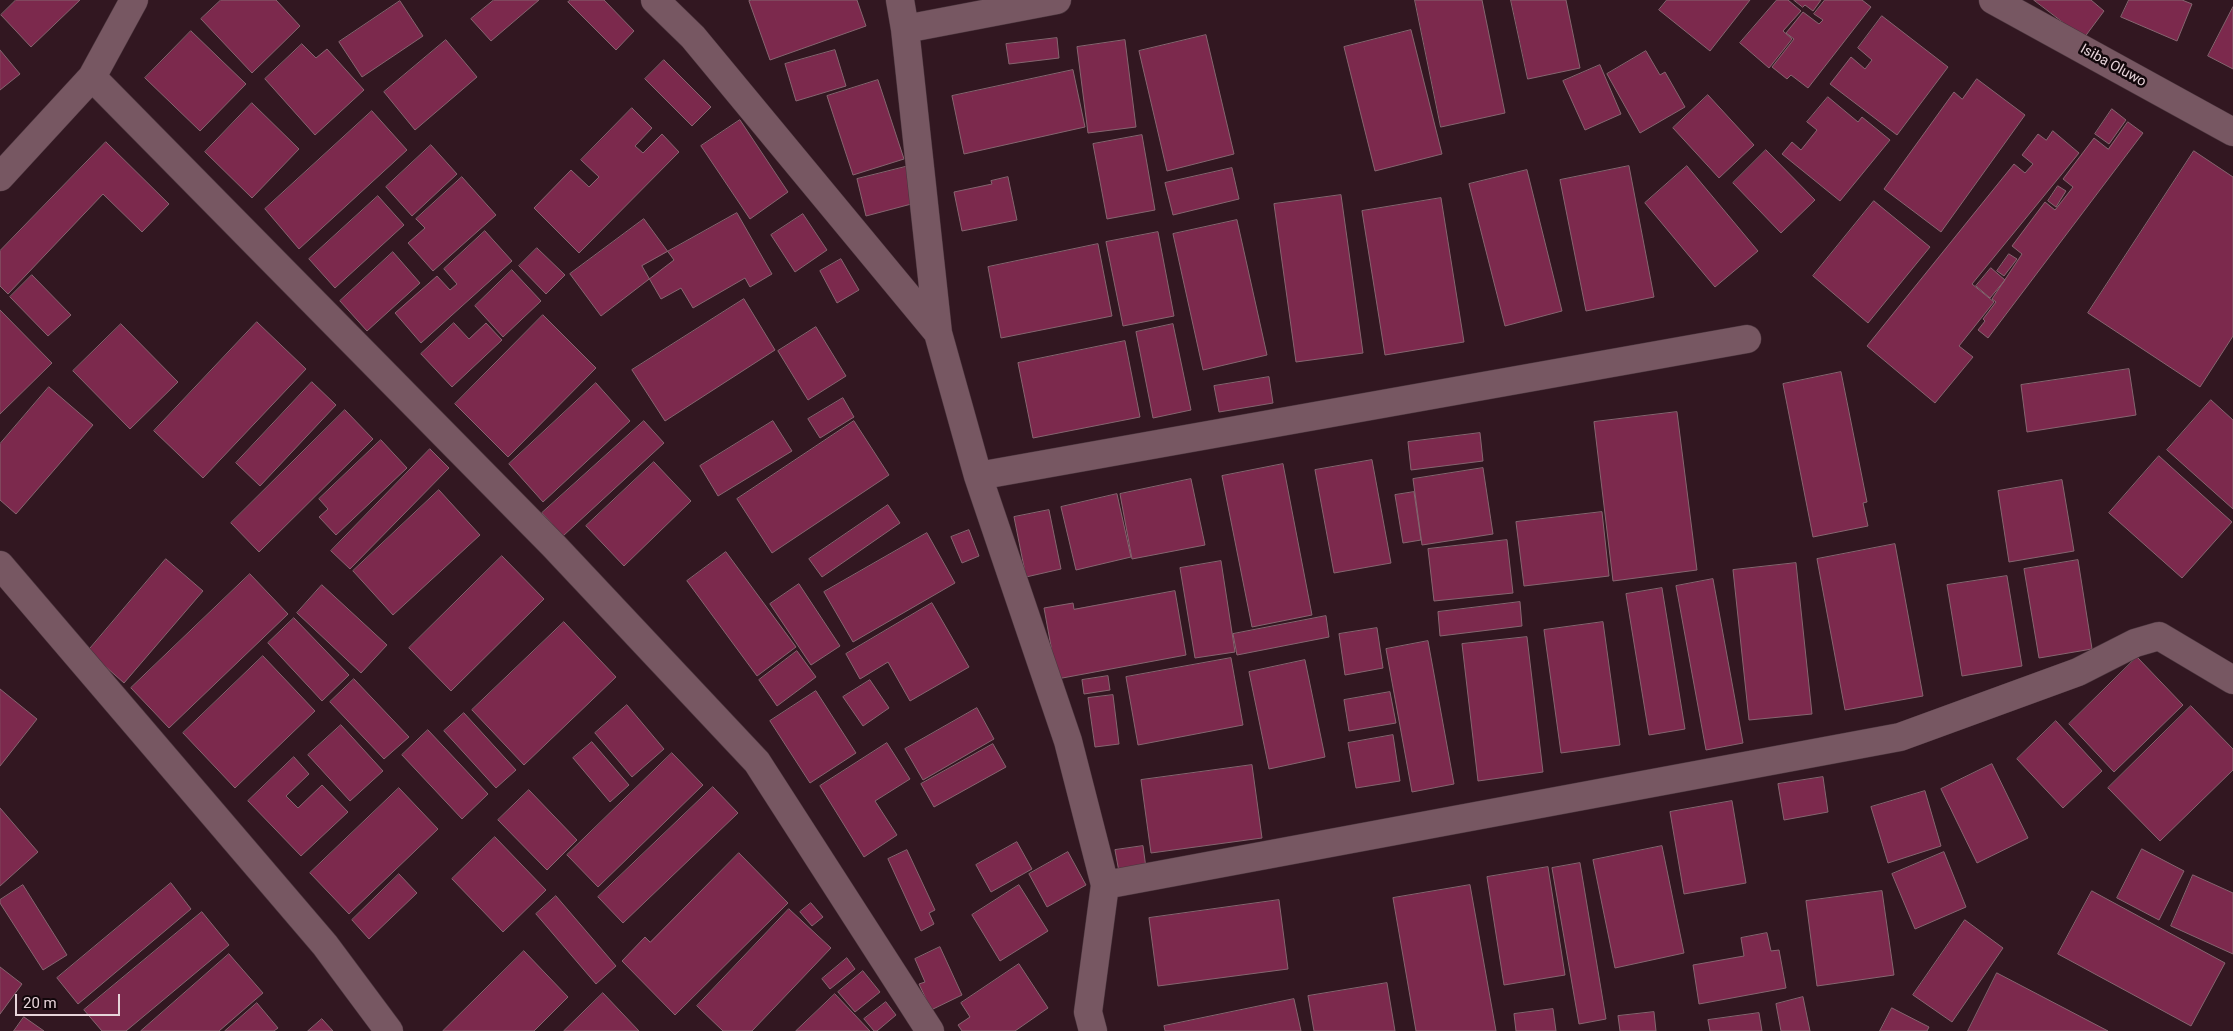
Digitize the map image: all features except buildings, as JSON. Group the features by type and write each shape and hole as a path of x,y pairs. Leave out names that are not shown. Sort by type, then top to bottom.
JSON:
{"street":[{"path":"0,177 92,77 134,0"},
{"path":"655,0 693,38 938,333"},
{"path":"900,0 905,29 938,333 978,476 1068,741 1105,885 1083,1025"},
{"path":"905,29 1057,0"},
{"name":"Isiba Oluwo","path":"1993,0 2233,132"},
{"path":"92,77 553,545 757,762 930,1031"},
{"path":"978,476 1747,339"},
{"path":"0,565 325,945 389,1031"},
{"path":"1105,885 1900,737 2078,672 2135,643 2159,636 2233,680"}]}
